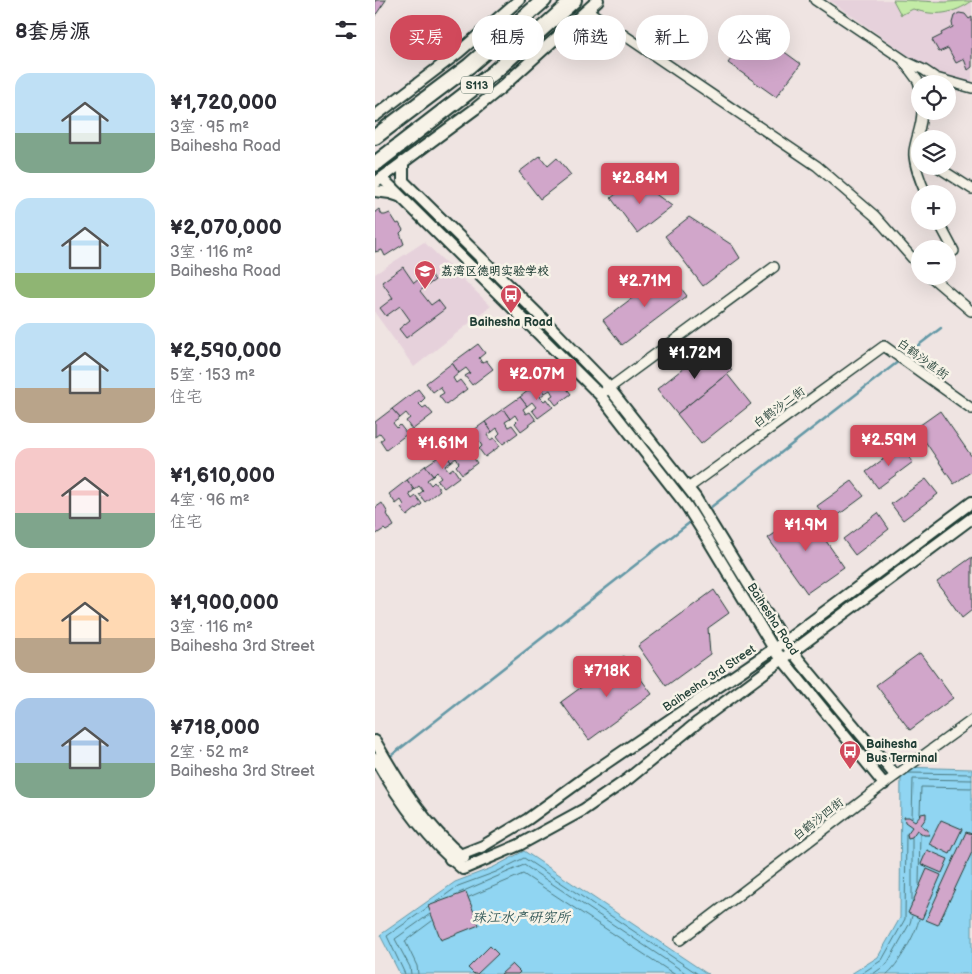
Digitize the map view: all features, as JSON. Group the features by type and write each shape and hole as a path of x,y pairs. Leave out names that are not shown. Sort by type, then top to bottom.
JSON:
{"main road":[{"name":"S113","path":"375,137 469,66 544,0"},
{"name":"S113","path":"375,164 493,73 574,0"}],"street":[{"path":"375,116 459,52 519,0"},
{"path":"377,177 403,162 502,87 598,0"},
{"path":"815,0 907,62 936,78 972,88"},
{"path":"587,10 817,166 875,216 911,257"},
{"path":"901,57 913,75"},
{"path":"403,162 403,181 418,196"},
{"path":"950,175 972,189"},
{"path":"377,177 418,196"},
{"name":"Baihesha Road","path":"377,177 400,196 600,395 686,505 774,649 884,784"},
{"path":"375,191 400,196"},
{"name":"Baihesha Road","path":"418,196 609,388 695,497 784,642 895,775"},
{"path":"600,395 774,267"},
{"path":"941,285 971,311"},
{"name":"白鹤沙直街","path":"884,346 972,409"},
{"name":"白鹤沙二街","path":"688,488 884,346"},
{"name":"Baihesha 3rd Street","path":"455,856 483,846 528,819 784,642 972,502"},
{"path":"375,758 455,856 472,865 519,845 583,810 628,779 698,722 972,518"},
{"name":"白鹤沙四街","path":"680,940 895,775 972,720"},
{"path":"376,742 391,777"}],"shaded area":[{"path":"829,0 972,0 972,87 956,81 956,75 935,74"},
{"name":"荔湾区德明实验学校","path":"424,242 491,306 414,367 375,313 375,274"}],"green space":[{"path":"893,0 972,1 958,9 944,13 929,13 913,9 901,15"}],"water":[{"path":"901,767 972,769 972,974 851,974 878,957 900,918"},
{"name":"珠江水产研究所","path":"524,851 709,974 400,974 380,935 455,882 494,867"}],"building":[{"path":"375,0 386,0 375,16"},
{"path":"959,13 965,14 969,19 972,17 972,67 968,70 964,59 956,63 948,48 939,52 932,40 953,27 954,16"},
{"path":"790,56 801,64 776,97 728,63 730,60 790,60"},
{"path":"540,156 548,166 557,158 571,175 540,199 519,172"},
{"path":"635,179 672,206 637,233 611,198"},
{"path":"379,209 382,215 390,213 403,230 400,233 404,244 385,256 382,250 375,252 375,212"},
{"path":"689,217 732,245 740,258 703,286 665,236"},
{"path":"403,267 414,283 428,272 435,280 420,291 431,305 438,300 445,309 406,338 399,329 410,320 400,306 386,316 380,308 393,298 382,282"},
{"path":"668,271 687,296 622,345 603,320"},
{"path":"478,344 485,353 479,358 482,363 486,360 493,369 472,385 465,376 470,373 466,368 459,373 452,363"},
{"path":"713,345 732,370 677,414 657,389"},
{"path":"452,363 459,373 453,378 456,383 460,380 467,389 446,405 439,396 444,393 440,387 433,392 426,383"},
{"path":"556,370 563,380 558,384 561,389 565,386 571,394 556,405 550,397 553,395 550,390 545,393 538,383"},
{"path":"727,374 751,404 701,444 677,414"},
{"path":"538,383 545,393 540,397 544,401 547,399 553,407 538,418 532,410 536,407 532,402 527,406 520,397"},
{"path":"418,389 425,398 419,404 423,408 426,406 433,414 412,430 406,421 410,418 406,413 400,418 392,409"},
{"path":"520,397 527,406 523,409 526,414 530,412 536,420 521,431 515,423 518,420 515,415 510,419 503,409"},
{"path":"392,409 400,418 393,423 397,428 400,425 407,434 386,450 380,441 384,438 380,433 375,437 375,422"},
{"path":"503,409 510,419 505,422 508,427 512,425 518,433 503,444 497,436 500,433 497,428 492,432 485,422"},
{"path":"940,411 972,457 972,471 954,484 916,428"},
{"path":"485,422 492,432 487,435 490,440 494,438 500,446 485,457 479,449 482,446 479,441 474,445 467,435"},
{"path":"462,439 469,448 464,452 467,457 471,454 477,463 462,474 456,466 459,463 456,458 451,462 444,453"},
{"path":"901,446 913,462 878,488 866,472"},
{"path":"444,453 451,462 445,466 449,471 453,468 459,477 444,488 437,480 441,477 437,472 433,476 425,466"},
{"path":"425,466 433,476 427,480 431,485 434,482 440,490 425,502 419,494 423,491 419,486 414,490 407,480"},
{"path":"926,479 938,494 903,520 891,504"},
{"path":"407,480 414,490 409,494 412,499 416,496 422,504 407,516 401,508 404,505 401,500 396,504 389,494"},
{"path":"852,481 864,496 829,522 817,506"},
{"path":"382,503 394,526 386,531 384,529 375,535 375,508"},
{"path":"806,512 844,567 807,593 768,538"},
{"path":"878,513 889,529 855,555 843,539"},
{"path":"972,557 972,610 962,618 937,582"},
{"path":"714,590 729,613 708,628 710,654 666,686 638,646"},
{"path":"920,653 953,698 910,730 876,685"},
{"path":"624,656 652,694 589,740 561,702"},
{"path":"926,813 926,818 921,825 928,830 929,835 924,835 917,830 912,837 908,838 907,834 912,827 905,822 904,817 909,817 915,821 921,814"},
{"path":"941,820 962,829 950,854 929,844"},
{"path":"966,832 972,834 972,852 938,925 926,920"},
{"path":"927,850 948,859 942,873 921,864"},
{"path":"927,869 941,875 922,919 908,913"},
{"path":"466,892 479,925 441,940 428,906"},
{"path":"490,946 498,954 477,974 474,974 468,968"},
{"path":"512,964 520,972 518,974 501,974"}],"waterway":[{"path":"903,357 941,328"},
{"path":"706,511 899,361"},
{"path":"388,758 693,520"}],"place":[{"name":"荔湾区德明实验学校","path":"425,290"},
{"name":"Baihesha Road","path":"511,314"},
{"name":"Baihesha Bus Terminal","path":"850,770"}]}
